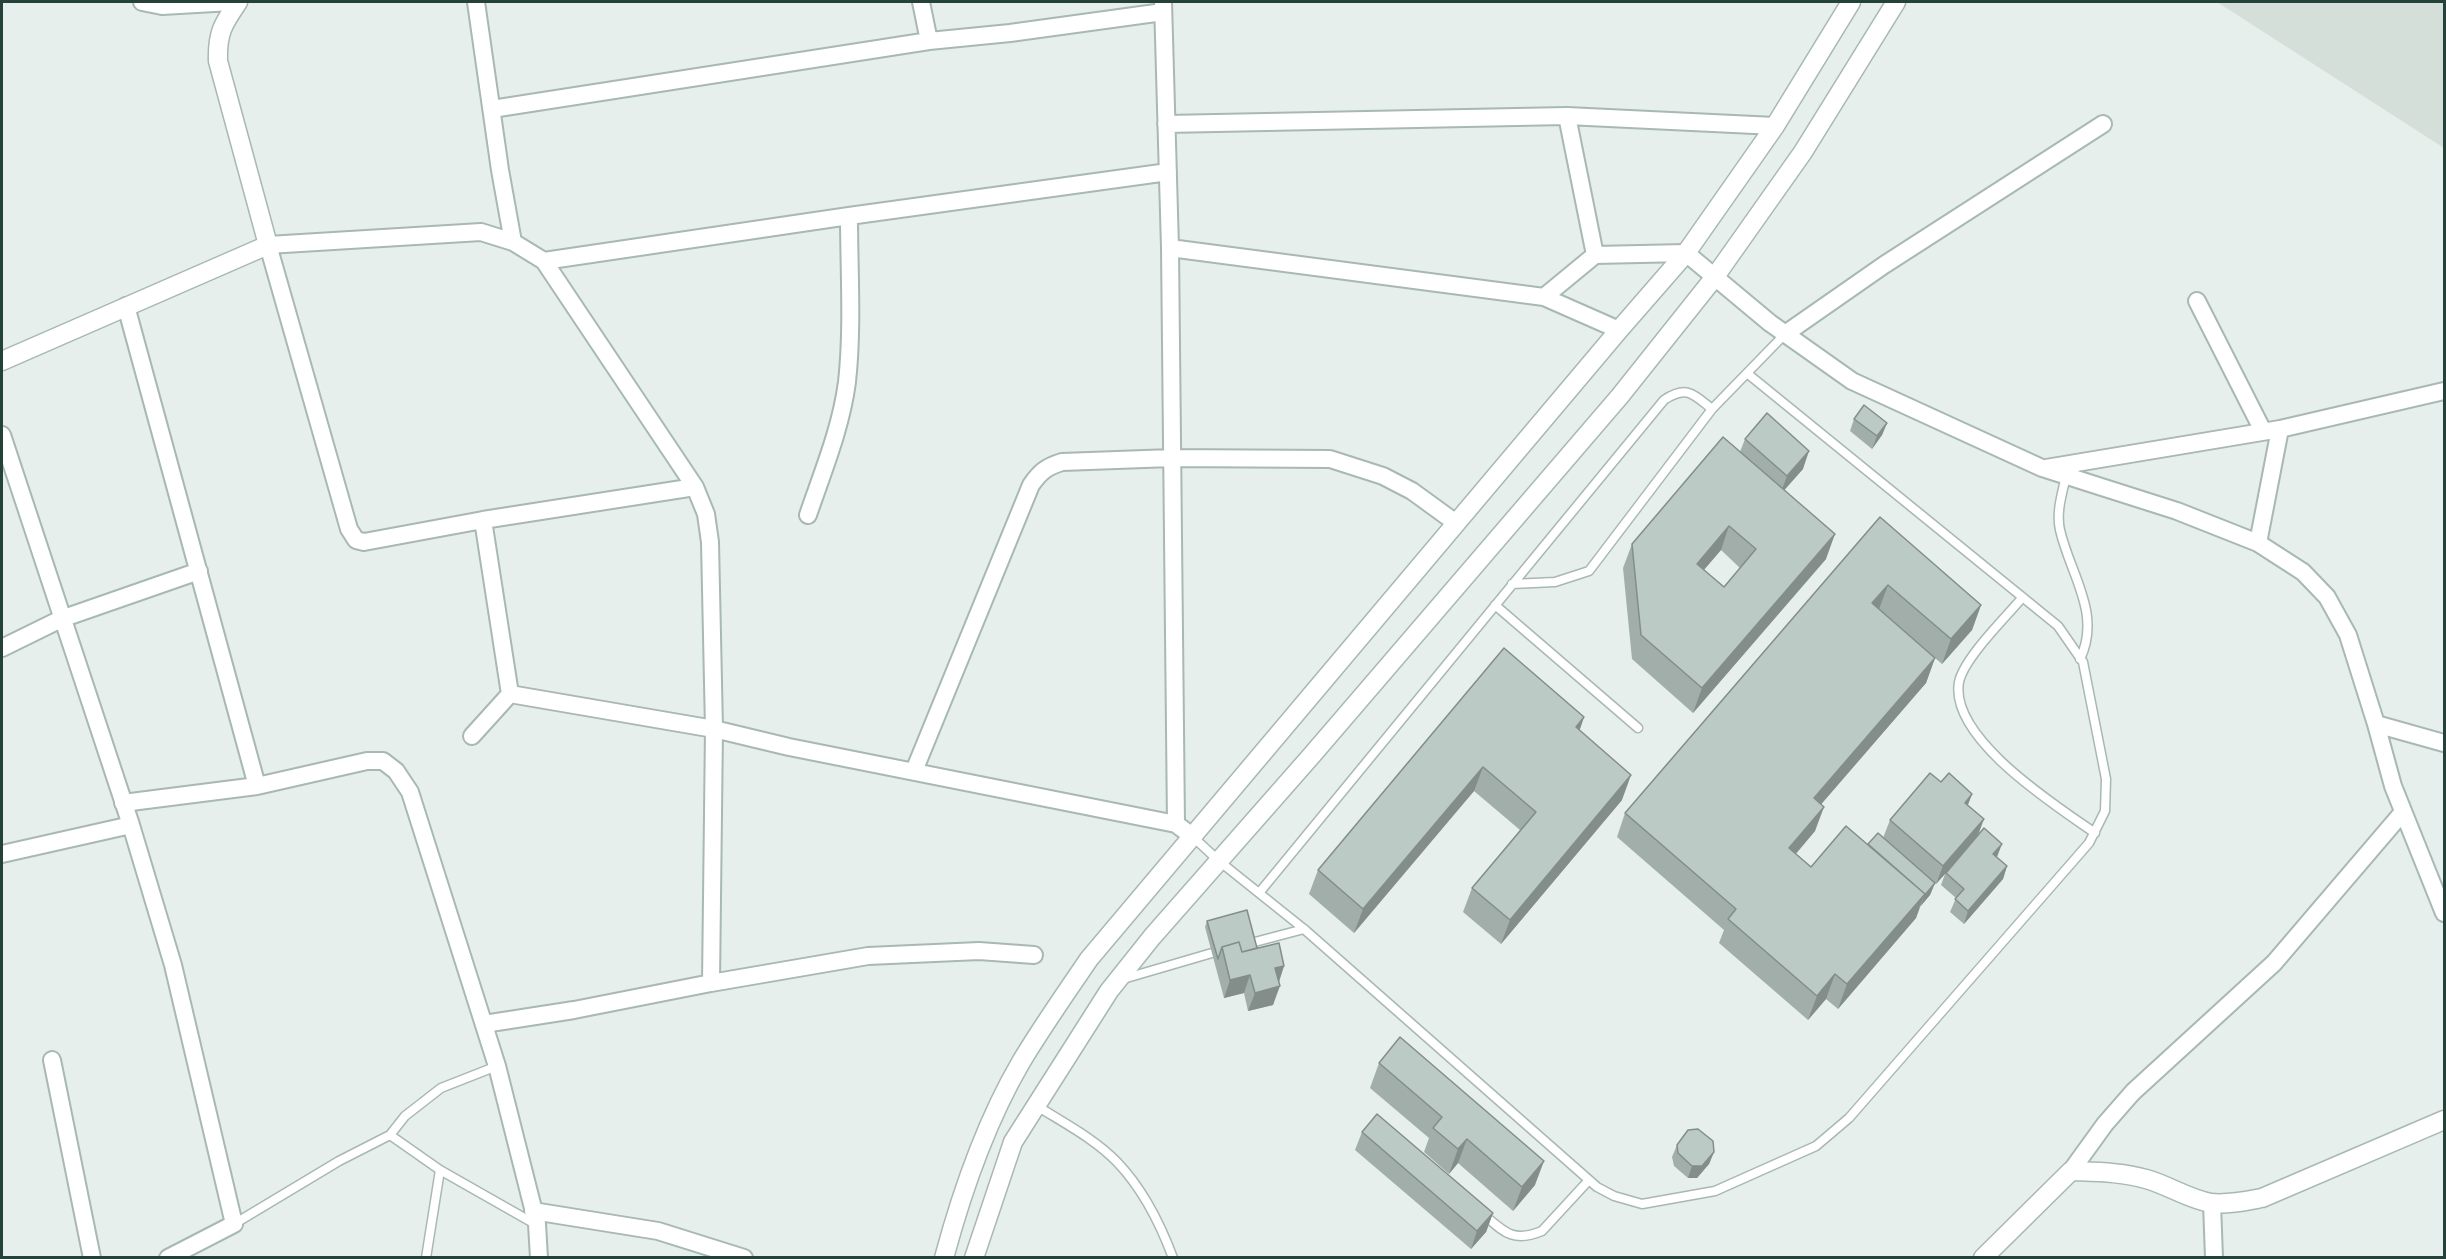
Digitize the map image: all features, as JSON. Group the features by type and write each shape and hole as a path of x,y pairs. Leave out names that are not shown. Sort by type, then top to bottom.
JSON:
{"street":[{"path":"142,2 162,6 232,2"},
{"path":"238,2 222,25 217,42 218,61 352,537 363,542 483,520 695,487"},
{"path":"476,2 513,242"},
{"path":"921,2 928,41"},
{"path":"943,1256 956,1213 991,1121 1021,1062 1089,959 1618,330 1686,253 1775,126 1851,2"},
{"path":"974,1257 1013,1142 1117,981 1620,396 1714,278 1803,152 1896,2"},
{"path":"492,109 928,41 1010,33 1163,7 1170,248 1176,824"},
{"path":"1166,124 1567,116 1775,126"},
{"path":"1567,116 1595,255"},
{"path":"1785,334 1884,265 2103,124"},
{"path":"544,261 1168,172"},
{"path":"808,515 839,423 847,383 849,216"},
{"path":"2,361 268,245 481,232 513,242 544,261 695,487 706,514 711,542 714,729 711,983"},
{"path":"1170,248 1544,297 1618,330"},
{"path":"1544,297 1595,255 1686,253 1785,334 1852,381 2042,468 2177,511 2258,543 2303,572 2327,597 2348,635 2393,786 2445,914"},
{"path":"2198,301 2263,431"},
{"path":"126,306 256,786"},
{"path":"2042,468 2280,429 2445,391"},
{"path":"2258,543 2280,429"},
{"path":"2,435 131,825 172,965 234,1224 168,1257"},
{"path":"914,771 1031,485 1041,470 1062,462 1172,458 1330,459 1383,476 1412,491 1456,523"},
{"path":"483,520 510,694"},
{"path":"2,648 62,619 199,571"},
{"path":"510,694 714,729 789,747 1176,824 1192,836"},
{"path":"472,736 510,694"},
{"path":"2376,724 2445,743"},
{"path":"123,803 256,786 367,761 383,761 396,771 410,792 448,919 497,1066 535,1218 539,1257"},
{"path":"1983,1257 2071,1171 2105,1124 2133,1092 2274,963 2403,812"},
{"path":"2,854 131,825"},
{"path":"484,1024 574,1010 711,983 868,956 979,951 1034,955"},
{"path":"52,1060 92,1257"},
{"path":"2071,1171 2113,1173 2145,1179 2196,1199 2212,1203 2230,1203 2262,1198 2445,1120"},
{"path":"2212,1203 2214,1257"},
{"path":"535,1218 658,1231 744,1257"}],"lane":[{"path":"1512,584 1555,582 1589,571 1712,409 1785,334"},
{"path":"1192,836 1219,861 1304,929 1597,1187 1627,1201 1642,1204 1670,1201 1715,1191 1816,1146 1849,1118 2089,843 2105,811 2106,779 2093,706 2080,659 2058,626 1748,374"},
{"path":"1259,893 1664,400 1676,392 1691,392 1712,409"},
{"path":"2066,476 2058,510 2060,530 2080,584 2087,615 2087,644 2080,659"},
{"path":"2022,597 1970,659 1959,681 1961,705 1979,739 2018,776 2095,833"},
{"path":"1495,605 1638,728"},
{"path":"1251,943 1304,929"},
{"path":"1117,981 1212,953"},
{"path":"234,1224 339,1161 390,1134 405,1116 441,1088 497,1066"},
{"path":"1037,1106 1084,1136 1116,1161 1138,1189 1162,1227 1173,1257"},
{"path":"390,1134 440,1170 535,1218"},
{"path":"426,1257 440,1170"},
{"path":"1479,1212 1505,1233 1520,1238 1533,1235 1542,1231 1589,1180"}],"shaded area":[{"path":"2217,2 2444,2 2444,148"}],"building":[{"path":"1864,405 1887,423 1877,436 1854,419"},
{"path":"1767,413 1809,451 1787,476 1745,439"},
{"path":"1723,437 1835,534 1702,688 1641,635 1632,544","holes":["1729,526 1756,549 1724,587 1697,564"]},
{"path":"1880,517 1981,605 1951,639 1888,585 1872,603 1935,658 1814,798 1824,807 1789,848 1811,867 1846,826 1925,894 1847,984 1835,974 1817,996 1728,919 1736,909 1625,813"},
{"path":"1504,648 1584,717 1576,727 1631,775 1510,920 1472,888 1536,812 1483,767 1363,909 1318,870"},
{"path":"1930,773 1941,782 1949,773 1972,794 1965,803 1984,819 1943,866 1890,820"},
{"path":"1984,828 2002,844 1993,854 2007,866 1968,911 1955,899 1964,889 1946,873"},
{"path":"1878,833 1935,883 1924,896 1925,894 1868,844"},
{"path":"1247,910 1257,948 1242,952 1239,942 1222,947 1218,959 1207,921"},
{"path":"1239,942 1242,952 1279,943 1284,966 1275,968 1280,986 1255,993 1250,975 1230,980 1222,947"},
{"path":"1400,1037 1544,1161 1522,1187 1467,1139 1458,1149 1433,1128 1442,1117 1379,1063"},
{"path":"1377,1114 1493,1213 1477,1231 1362,1132"},
{"path":"1698,1129 1713,1141 1714,1152 1702,1166 1692,1166 1678,1153 1677,1145 1688,1130"}]}
